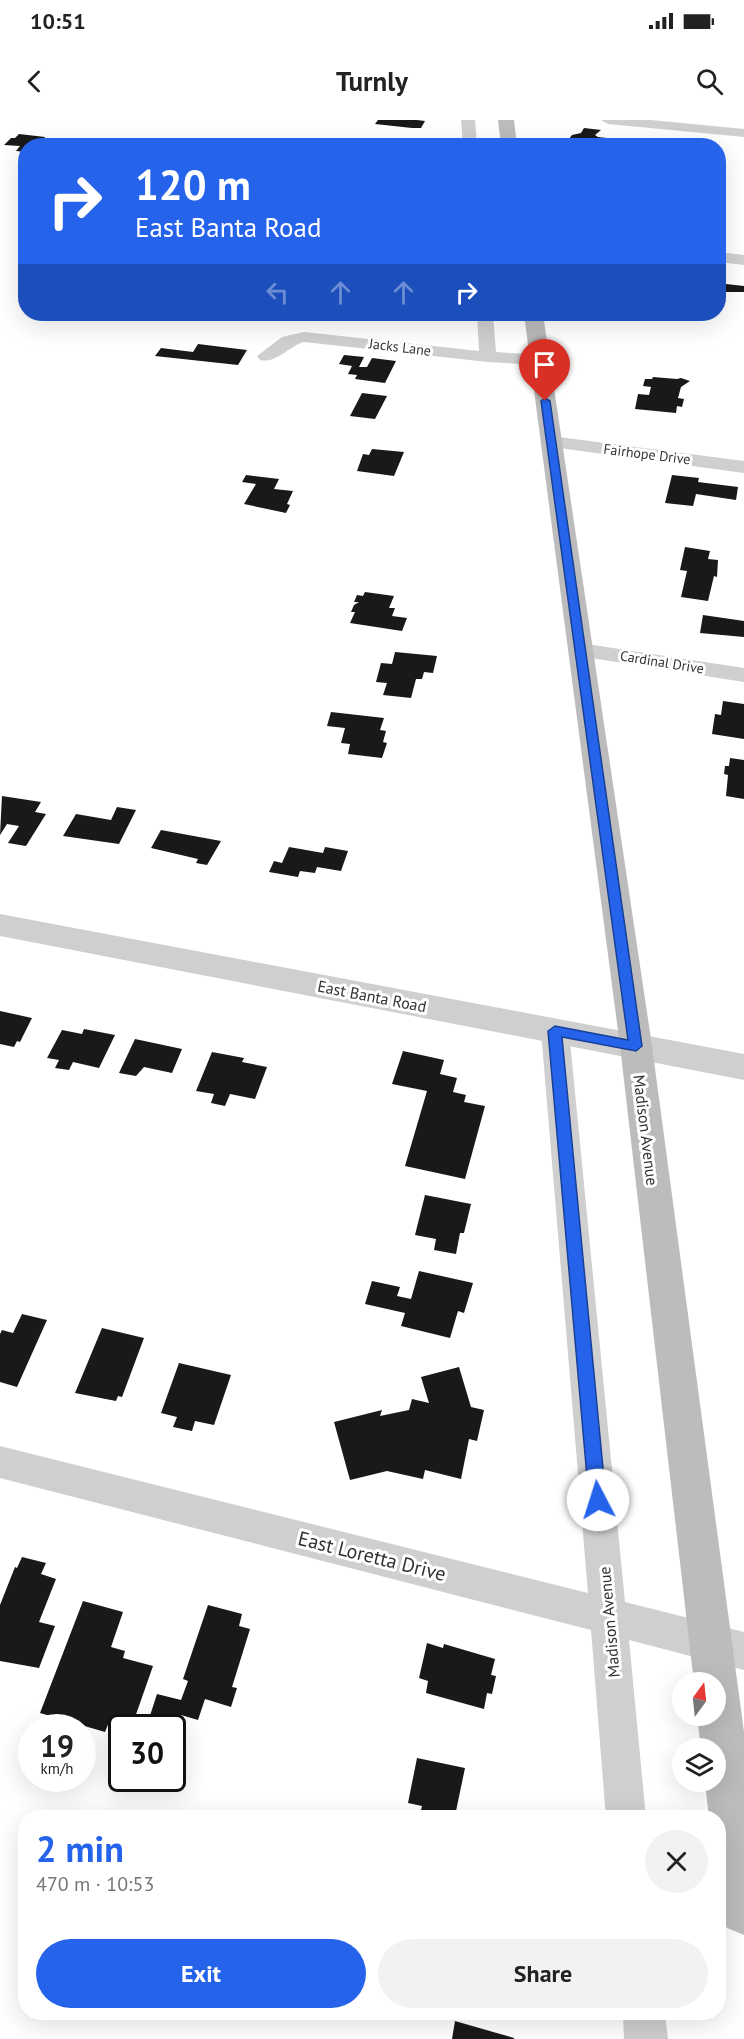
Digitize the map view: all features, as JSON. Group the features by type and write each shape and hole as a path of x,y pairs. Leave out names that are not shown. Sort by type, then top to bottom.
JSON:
{"main road":[{"path":"506,120 509,138"},
{"name":"Madison Avenue","path":"534,321 636,1046 727,1646 744,1911"}],"street":[{"path":"468,120 469,138"},
{"path":"608,120 744,133"},
{"path":"726,258 744,260"},
{"path":"485,321 488,357"},
{"name":"Jacks Lane","path":"266,356 288,341 304,338 488,357 540,360"},
{"name":"Fairhope Drive","path":"551,442 744,467"},
{"name":"Cardinal Drive","path":"580,650 744,675"},
{"name":"East Banta Road","path":"0,925 744,1066"},
{"name":"Madison Avenue","path":"555,1031 625,1810"},
{"name":"East Loretta Drive","path":"0,1462 727,1646"},
{"path":"645,2020 646,2039"}],"building":[{"path":"378,120 425,121 421,128 412,128 375,124"},
{"path":"584,128 601,130 595,135 607,138 570,138 572,135 581,133"},
{"path":"19,134 45,137 18,138 18,146 4,145 11,138"},
{"path":"726,284 744,286 744,292 726,292"},
{"path":"198,344 247,350 238,365 155,356 161,348 193,352"},
{"path":"344,355 364,357 359,367 367,367 372,358 396,361 385,383 355,379 357,375 348,374 352,366 339,364"},
{"path":"681,378 690,381 681,387 678,398 684,399 682,407 677,406 676,413 635,409 638,394 649,395 651,387 643,386 645,379"},
{"path":"362,393 387,396 375,419 350,416"},
{"path":"372,449 404,452 394,476 357,471 363,454 369,455"},
{"path":"246,475 279,479 274,489 293,491 286,513 244,504 256,484 242,482"},
{"path":"672,475 699,478 698,482 738,487 736,500 696,494 693,506 665,503"},
{"path":"685,547 710,551 708,559 718,560 717,577 714,576 708,601 681,597 687,571 680,570"},
{"path":"365,592 394,596 389,608 395,608 392,616 407,618 402,631 350,623 355,612 351,612 354,605 359,602 354,602 357,595 363,596"},
{"path":"703,615 744,621 744,637 700,633"},
{"path":"395,652 437,656 433,673 424,672 422,679 416,679 411,698 383,695 387,683 376,682 381,663 392,664"},
{"path":"723,701 744,704 744,739 712,734 715,714 721,715"},
{"path":"331,712 384,718 380,730 386,731 383,742 387,743 382,758 348,754 350,744 341,743 345,728 327,726"},
{"path":"730,758 744,760 744,799 726,796 728,775 724,774 725,766 729,766"},
{"path":"2,796 41,802 35,812 46,814 26,846 8,843 19,826 7,824 0,835"},
{"path":"117,807 136,810 119,844 63,836 76,814 111,820"},
{"path":"161,830 221,841 207,865 196,863 198,859 151,848"},
{"path":"289,847 323,853 325,847 348,851 341,871 317,867 315,873 300,871 298,877 269,872 274,861 282,863"},
{"path":"0,1011 32,1018 20,1042 17,1041 14,1047 0,1044"},
{"path":"84,1029 115,1035 99,1068 73,1062 69,1070 55,1068 59,1060 47,1058 62,1030 82,1034"},
{"path":"135,1039 182,1049 172,1073 144,1067 136,1076 119,1073"},
{"path":"403,1051 444,1060 440,1074 457,1078 453,1092 466,1095 464,1102 485,1106 465,1179 405,1166 427,1091 392,1084"},
{"path":"212,1052 244,1058 242,1062 267,1067 255,1099 230,1094 225,1106 211,1103 214,1094 196,1091"},
{"path":"425,1195 471,1204 464,1233 460,1233 456,1254 434,1250 436,1239 415,1235"},
{"path":"419,1271 473,1283 464,1313 458,1311 450,1338 401,1326 405,1313 365,1304 372,1281 400,1287 397,1296 411,1299"},
{"path":"22,1314 47,1320 17,1387 0,1382 0,1334 2,1330 13,1333"},
{"path":"102,1328 144,1338 122,1397 118,1396 116,1401 75,1393"},
{"path":"179,1363 231,1375 214,1425 195,1421 192,1431 173,1427 177,1417 161,1413"},
{"path":"459,1367 471,1407 484,1410 477,1441 469,1439 461,1479 425,1470 423,1479 387,1471 350,1480 334,1422 382,1410 380,1416 409,1410 412,1399 429,1403 421,1377"},
{"path":"22,1557 46,1563 41,1574 56,1579 39,1622 55,1626 39,1668 0,1661 0,1605 15,1567 17,1568"},
{"path":"83,1601 123,1612 111,1647 125,1651 123,1658 153,1666 136,1714 108,1714 105,1732 96,1729 96,1714 40,1713"},
{"path":"208,1605 242,1614 239,1626 250,1629 232,1687 237,1688 231,1707 205,1699 198,1720 186,1716 186,1714 151,1714 157,1694 181,1700 188,1681 183,1679"},
{"path":"427,1643 443,1648 444,1644 495,1659 491,1675 496,1676 492,1694 487,1693 484,1709 426,1693 428,1681 419,1678"},
{"path":"417,1758 465,1768 456,1810 421,1810 422,1806 408,1803"},
{"path":"455,2021 514,2038 514,2039 452,2039"}],"route":[{"path":"545,401 636,1046 555,1031 598,1500"}]}
